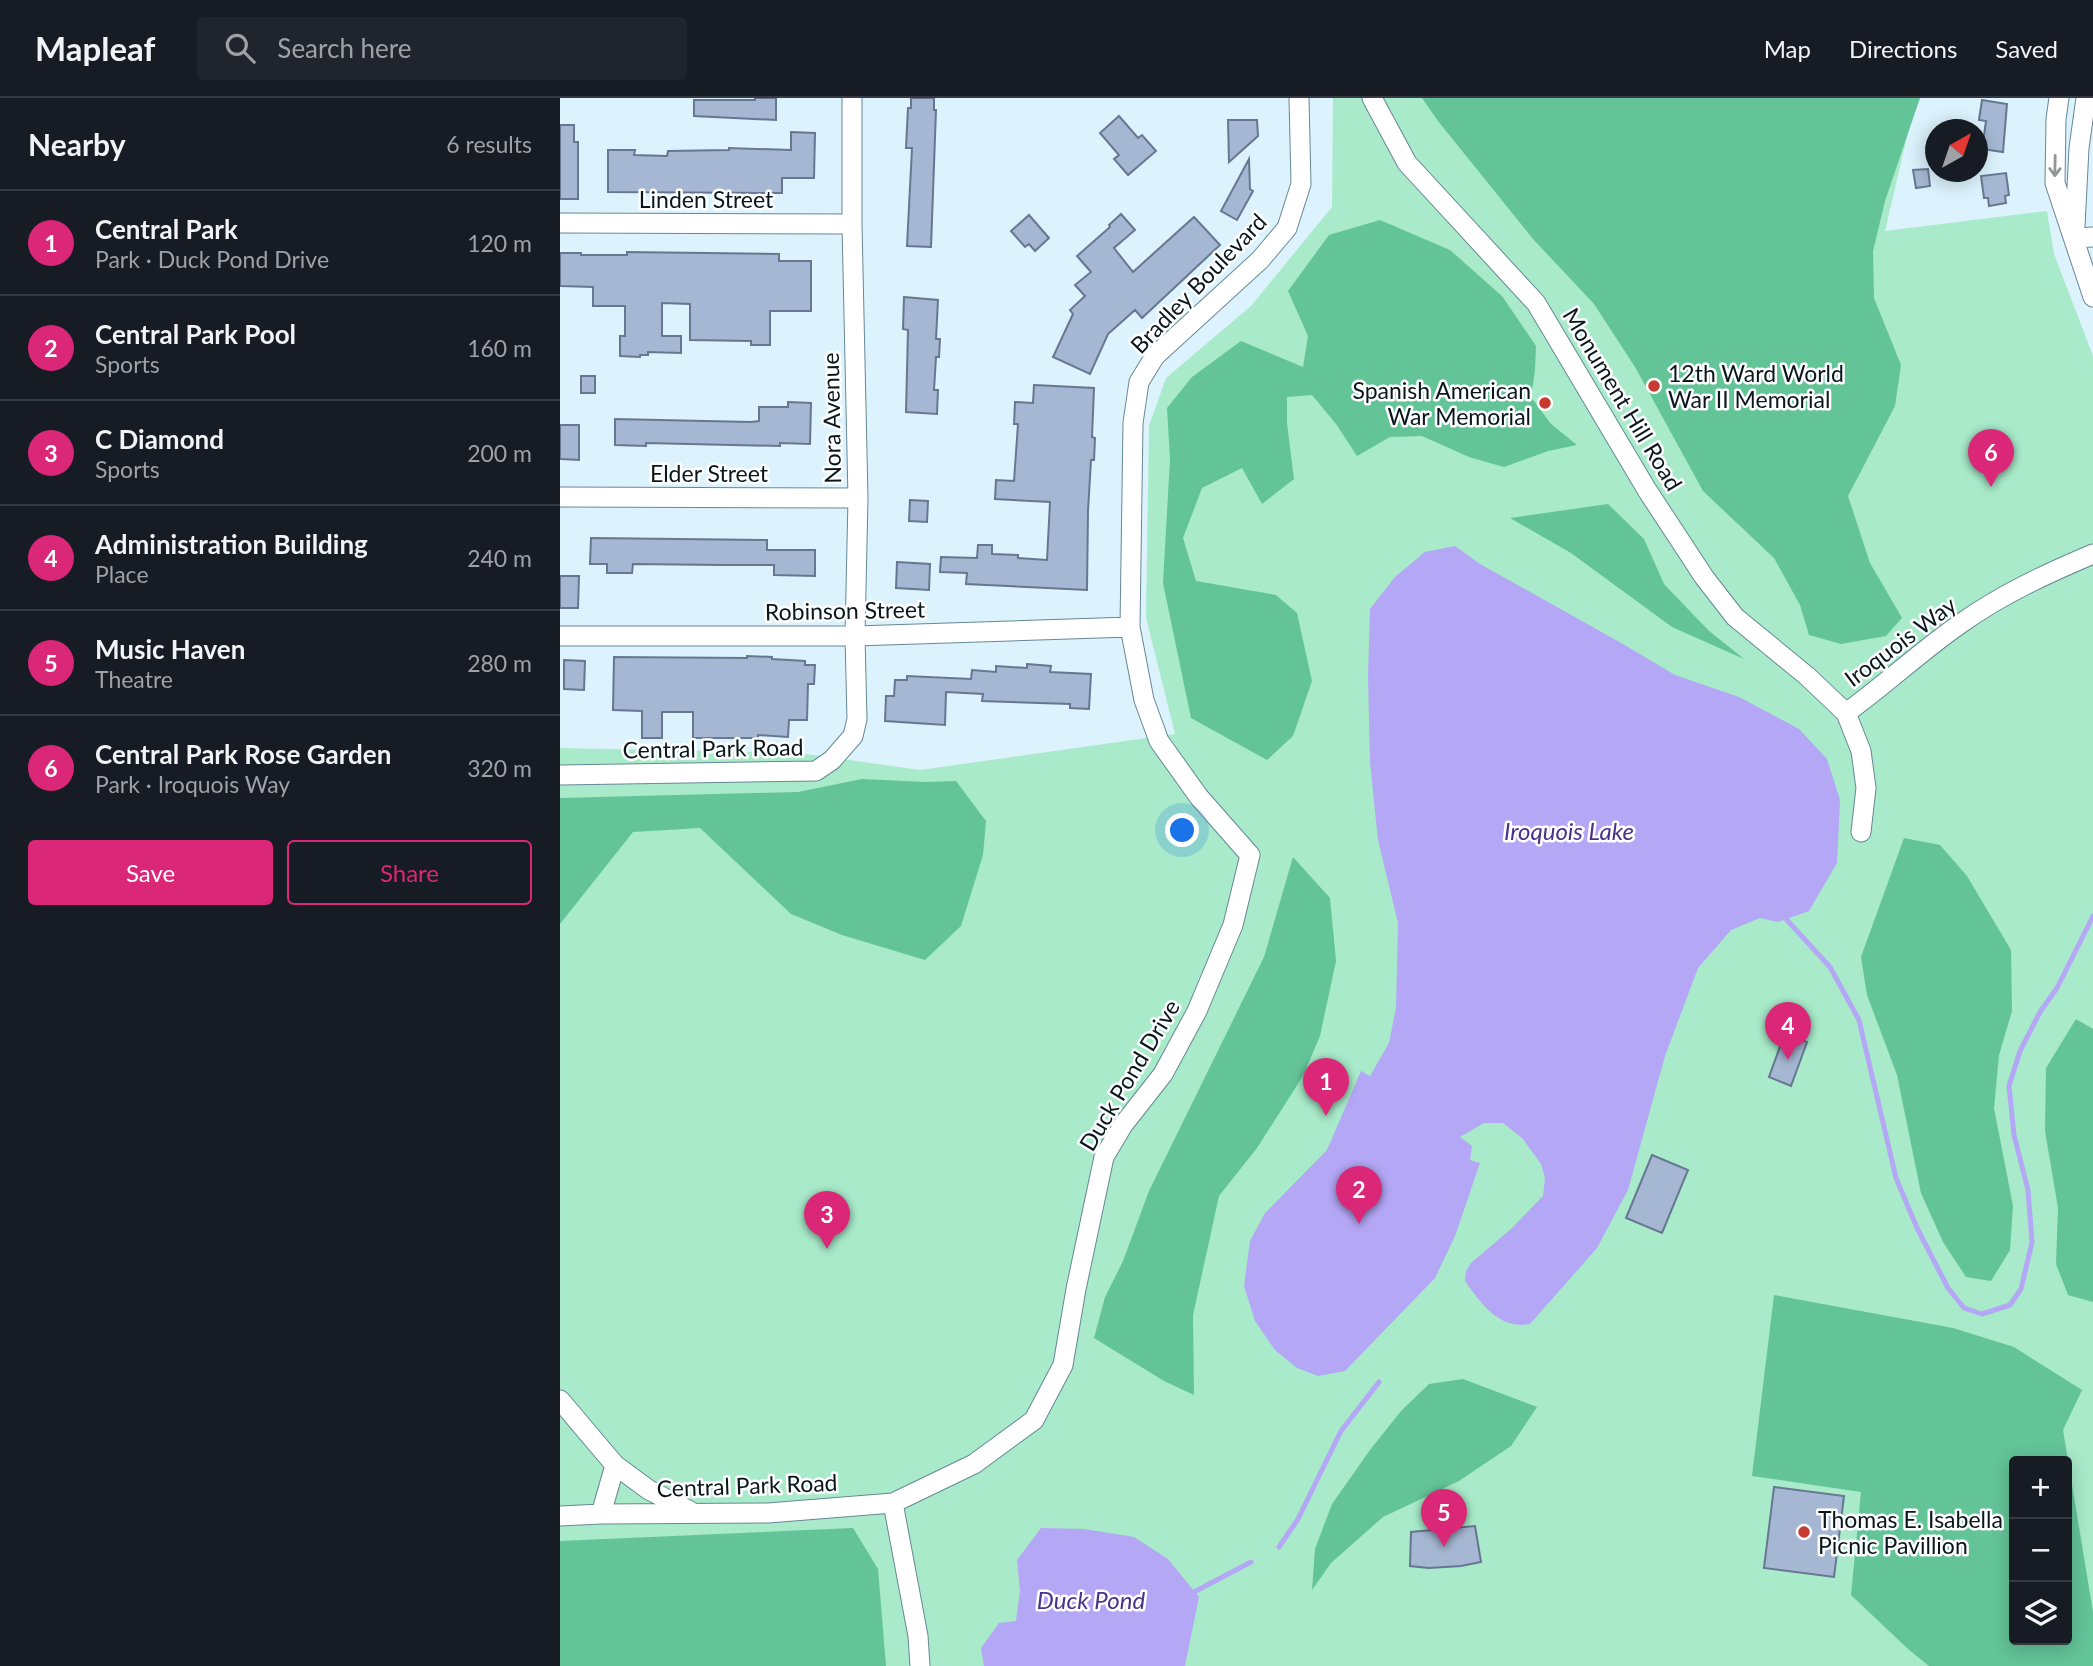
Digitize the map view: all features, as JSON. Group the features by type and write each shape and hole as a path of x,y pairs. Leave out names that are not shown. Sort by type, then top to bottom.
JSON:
{"street":[{"name":"Nora Avenue","path":"852,98 858,498 855,636 857,719 853,736"},
{"name":"Bradley Boulevard","path":"1130,628 1133,423 1139,382 1155,356 1260,260 1287,228 1301,184 1298,98"},
{"name":"Monument Hill Road","path":"1372,98 1407,163 1536,303 1647,490 1735,617 1807,676 1846,713"},
{"path":"2059,98 2055,183 2084,238"},
{"path":"2086,98 2078,148 2084,238 2093,298"},
{"path":"2084,238 2093,222"},
{"name":"Linden Street","path":"560,223 852,224"},
{"name":"Elder Street","path":"560,497 858,498"},
{"name":"Iroquois Way","path":"1861,832 1866,788 1861,751 1846,713 1961,623 2013,590 2093,554"},
{"name":"Robinson Street","path":"560,636 855,636 1130,628"},
{"name":"Duck Pond Drive","path":"893,1503 974,1464 1034,1420 1063,1365 1104,1157 1122,1125 1163,1074 1197,1011 1233,925 1250,855 1199,797 1159,741 1144,700 1130,628"},
{"name":"Central Park Road","path":"560,775 816,771 832,760 853,736"},
{"path":"560,1400 615,1465 649,1490 693,1513"},
{"path":"601,1514 615,1465"},
{"path":"893,1503 918,1636 920,1666"},
{"name":"Central Park Road","path":"560,1516 768,1513 893,1503"}],"green space":[{"path":"1333,98 1916,98 1885,231 2047,211 2054,254 2093,356 2093,1666 560,1666 560,748 799,753 920,770 1175,734 1146,618 1149,426 1166,378 1251,306 1332,207"},
{"path":"1422,98 1920,98 1885,201 1873,251 1874,298 1901,365 1895,406 1848,496 1870,563 1902,618 1886,636 1841,644 1809,635 1800,605 1774,558 1703,491 1635,367 1594,304 1533,239"},
{"path":"1380,220 1450,250 1502,296 1536,346 1531,397 1551,424 1577,445 1548,451 1504,467 1469,457 1422,436 1390,437 1357,456 1312,395 1287,397 1287,423 1294,479 1262,504 1242,468 1202,488 1183,538 1196,581 1276,595 1297,613 1312,681 1293,736 1267,760 1191,718 1163,583 1170,459 1167,408 1192,377 1241,341 1303,367 1308,336 1288,291 1329,235"},
{"path":"1608,504 1644,539 1664,584 1708,630 1744,659 1672,627 1571,553 1510,518"},
{"path":"862,779 956,781 986,821 983,855 961,926 925,960 842,935 791,914 700,828 633,832 560,924 560,798 798,792"},
{"path":"1904,838 1940,845 1967,876 2011,950 2012,1011 1999,1055 1994,1108 2013,1206 2010,1250 1991,1281 1966,1277 1943,1242 1921,1193 1897,1075 1867,995 1861,957"},
{"path":"1293,857 1330,898 1336,961 1320,1036 1303,1076 1257,1148 1219,1196 1193,1315 1194,1395 1164,1381 1094,1338 1105,1297 1123,1261 1149,1191 1264,957"},
{"path":"2076,1019 2093,1029 2093,1302 2068,1295 2056,1264 2058,1208 2045,1131 2046,1068"},
{"path":"1774,1295 1953,1328 2014,1347 2082,1390 2063,1430 2067,1456 2009,1456 2009,1645 2072,1645 2072,1485 2093,1612 2093,1666 1929,1666 1851,1595 1861,1492 1752,1476"},
{"path":"1463,1379 1537,1407 1511,1446 1459,1481 1383,1517 1331,1563 1312,1590 1315,1549 1332,1504 1370,1450 1401,1411 1429,1384"},
{"path":"853,1528 878,1569 886,1666 560,1666 560,1541"}],"water":[{"name":"Iroquois Lake","path":"1455,546 1480,564 1675,675 1739,697 1799,729 1827,759 1840,800 1837,863 1809,911 1778,922 1760,918 1731,930 1698,968 1665,1056 1628,1190 1597,1248 1530,1324 1519,1325 1500,1319 1485,1306 1465,1281 1466,1271 1471,1263 1512,1228 1543,1196 1545,1178 1541,1164 1523,1139 1503,1123 1484,1123 1460,1137 1472,1146 1470,1160 1480,1163 1455,1236 1435,1278 1345,1371 1318,1376 1297,1368 1275,1350 1255,1321 1244,1286 1250,1241 1265,1213 1327,1150 1361,1071 1370,1076 1389,1043 1396,1008 1398,923 1378,840 1370,762 1370,609 1395,577 1425,552"},
{"name":"Duck Pond","path":"1041,1528 1084,1529 1134,1537 1168,1559 1199,1597 1185,1666 984,1666 981,1648 999,1623 1016,1621 1020,1591 1017,1560"}],"building":[{"path":"776,98 776,120 694,116 694,100"},
{"path":"911,98 934,98 936,110 931,247 907,246 912,148 906,148"},
{"path":"1982,100 2007,104 2003,152 1988,150 1988,119 1979,119"},
{"path":"1119,116 1138,138 1142,135 1156,151 1128,175 1114,159 1119,155 1100,133"},
{"path":"1228,120 1257,120 1258,136 1229,162"},
{"path":"560,125 574,125 574,142 578,142 578,199 560,199"},
{"path":"791,132 815,133 814,178 782,178 782,193 608,192 608,150 635,150 634,155 667,156 668,151 729,148 791,150"},
{"path":"1249,159 1250,189 1253,191 1237,220 1221,211"},
{"path":"1925,169 1925,182 1930,182 1930,186 1916,188 1913,170"},
{"path":"2006,173 2009,195 2005,196 2006,203 1989,206 1988,198 1984,198 1982,182 1988,182 1988,175"},
{"path":"1121,214 1135,230 1114,248 1133,272 1194,217 1220,245 1142,318 1135,310 1108,334 1090,374 1053,357 1073,314 1070,310 1085,296 1075,285 1091,272 1077,256"},
{"path":"1029,215 1049,238 1035,251 1029,244 1025,247 1011,231"},
{"path":"627,252 779,254 779,261 811,261 811,311 770,311 770,345 751,345 751,341 690,340 690,304 662,303 662,336 681,336 681,353 648,352 648,355 640,357 620,356 620,336 625,336 625,306 593,306 593,287 560,286 560,253 627,255"},
{"path":"904,297 938,300 936,339 940,339 934,390 938,390 937,414 906,412 908,330 903,329"},
{"path":"581,376 595,376 595,393 581,393"},
{"path":"1034,385 1094,388 1092,437 1095,438 1088,511 1087,590 966,584 967,573 940,572 941,557 977,558 978,545 992,545 992,554 1047,560 1050,502 995,499 996,480 1014,481 1018,424 1014,424 1015,402 1033,403"},
{"path":"788,402 811,403 810,444 615,445 615,419 751,422 759,421 759,407 788,407"},
{"path":"560,425 579,425 579,460 560,459"},
{"path":"910,500 928,501 927,522 909,521"},
{"path":"591,538 767,540 767,550 815,550 815,576 774,575 774,565 633,564 632,573 607,573 607,564 590,564"},
{"path":"897,562 930,564 929,590 896,588"},
{"path":"560,576 579,576 578,608 560,608"},
{"path":"747,656 805,661 805,665 815,665 814,684 808,684 807,720 789,720 788,737 758,735 758,738 693,738 693,712 662,712 662,738 642,738 642,711 613,710 614,657"},
{"path":"564,660 585,661 584,690 564,689"},
{"path":"1027,664 1051,666 1050,672 1091,674 1089,709 1070,708 1070,704 982,701 983,694 946,692 945,725 885,721 886,696 894,696 895,680 907,680 907,676 971,679 972,670 996,672 996,666 1027,668"},
{"path":"1785,1033 1807,1042 1791,1086 1769,1077"},
{"path":"1652,1155 1688,1170 1662,1233 1626,1218"},
{"name":"Thomas E. Isabella Picnic Pavillion","path":"1774,1487 1844,1496 1834,1577 1764,1568"},
{"path":"1475,1526 1481,1562 1429,1568 1410,1566 1411,1532"}],"waterway":[{"path":"1786,919 1830,967 1859,1020 1896,1178 1917,1228 1948,1288 1964,1308 1982,1314 2010,1305 2021,1289 2032,1242 2028,1190 2014,1135 2009,1086 2020,1051 2040,1012 2057,988 2093,916"},
{"path":"1279,1547 1298,1519 1341,1431 1379,1382"},
{"path":"1194,1592 1251,1562"}],"place":[{"name":"12th Ward World War II Memorial","path":"1654,386"},
{"name":"Spanish American War Memorial","path":"1545,403"},
{"name":"Central Park Rose Garden","path":"1991,487"},
{"name":"Administration Building","path":"1788,1060"},
{"name":"Central Park","path":"1326,1116"},
{"name":"Central Park Pool","path":"1359,1224"},
{"name":"C Diamond","path":"827,1249"},
{"name":"Thomas E. Isabella Picnic Pavillion","path":"1804,1532"},
{"name":"Music Haven","path":"1444,1547"}]}
